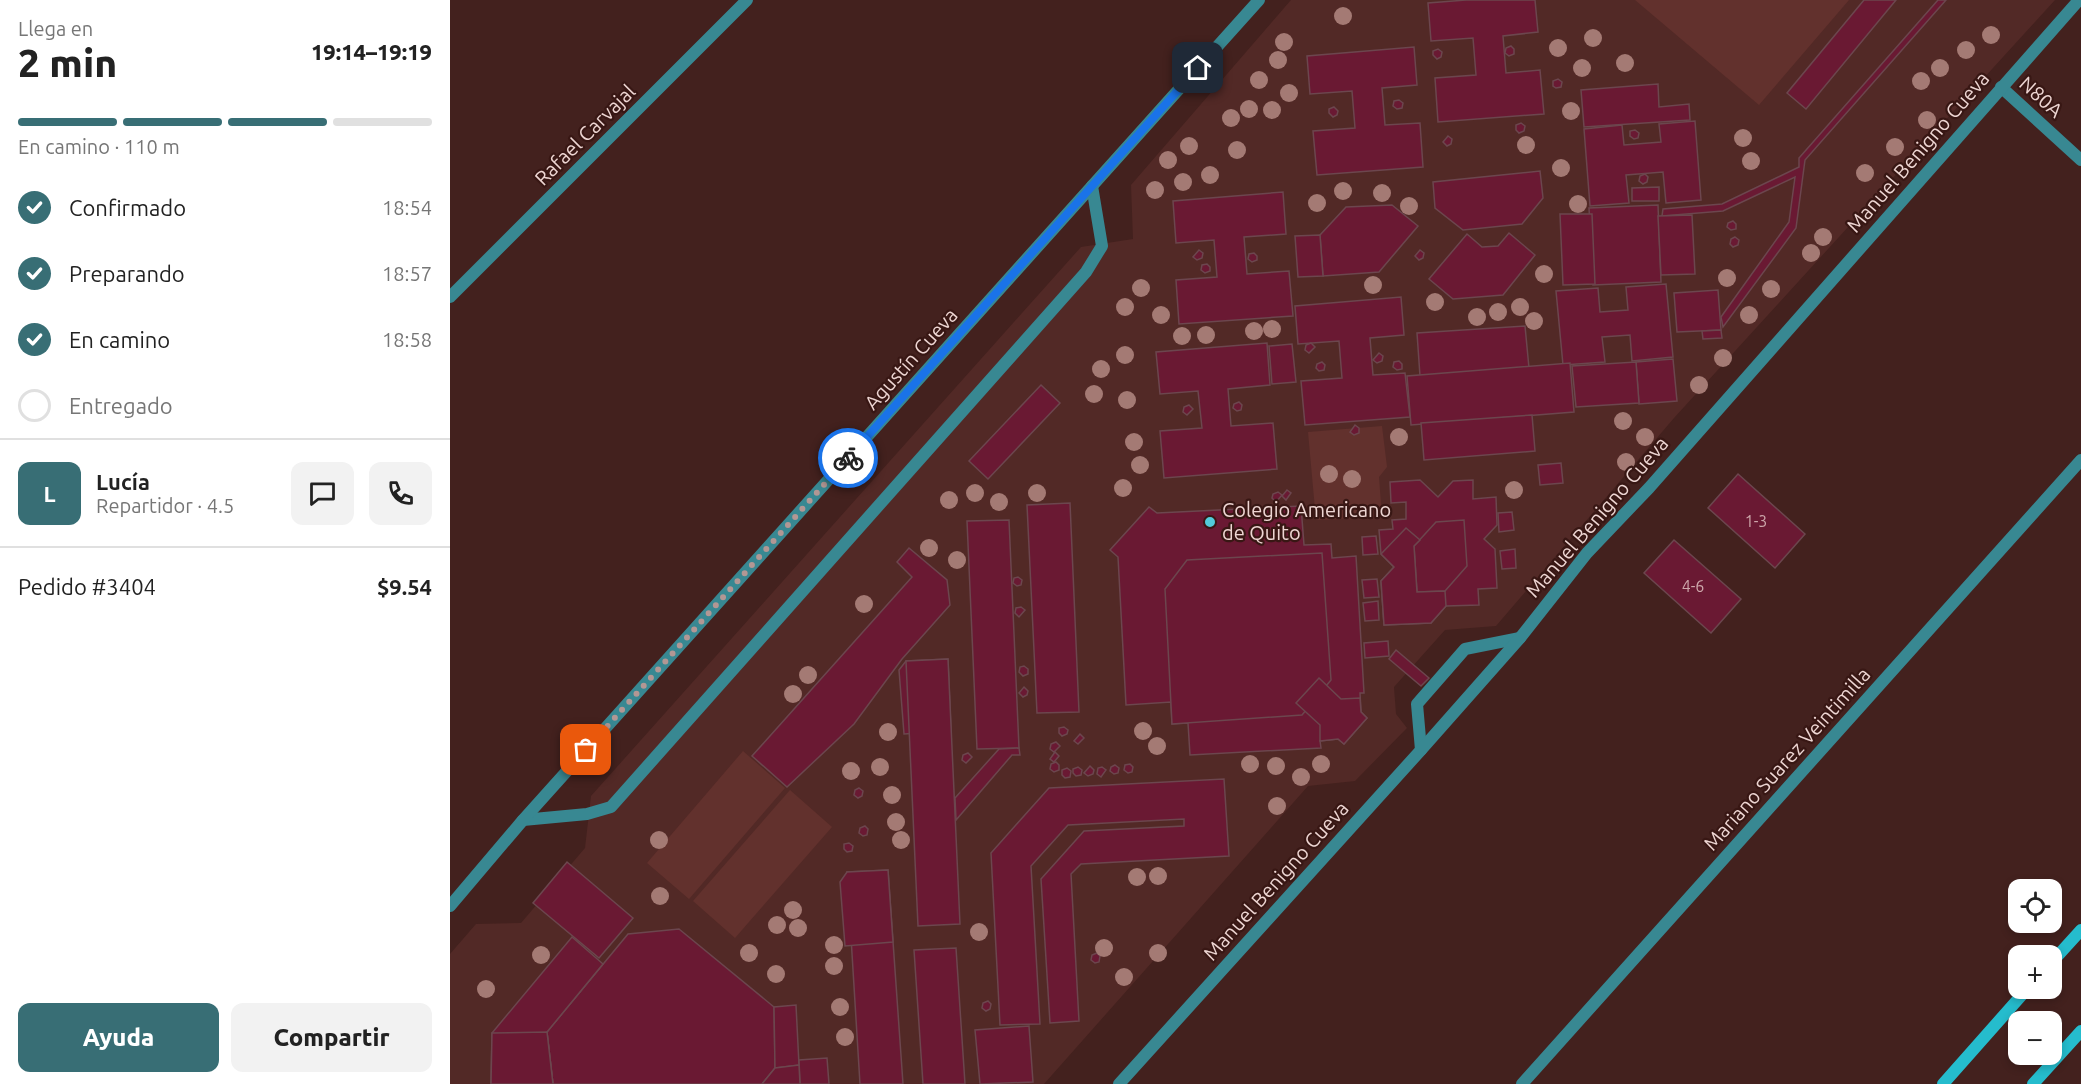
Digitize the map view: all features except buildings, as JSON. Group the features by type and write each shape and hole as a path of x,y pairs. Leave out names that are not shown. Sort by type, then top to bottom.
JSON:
{"street":[{"name":"Rafael Carvajal","path":"450,297 747,0"},
{"name":"Agustín Cueva","path":"450,906 523,820 1259,0"},
{"name":"Manuel Benigno Cueva","path":"1119,1084 1520,638 1587,553 1649,488 2079,0"},
{"name":"N80A","path":"2001,87 2081,160"},
{"path":"523,820 587,814 611,807 1086,272 1102,246 1092,186"},
{"name":"Mariano Suarez Veintimilla","path":"1522,1084 2081,460"},
{"path":"1420,750 1417,704 1465,649 1520,638"},
{"path":"2062,951 2081,930"},
{"path":"1943,1084 2018,999"},
{"path":"2033,1084 2081,1031"}],"shaded area":[{"name":"Colegio Americano de Quito","path":"1291,0 2055,0 1674,418 1496,626 1445,630 1394,687 1396,714 1407,728 1355,781 1308,786 1044,1084 450,1084 450,954 476,924 521,923 585,848 591,796 1081,247 1133,239 1131,185"},
{"path":"1635,0 1849,0 1759,105"},
{"path":"1382,426 1387,467 1379,477 1382,517 1316,520 1308,432"},
{"path":"743,751 785,788 689,899 647,863"},
{"path":"790,790 832,827 735,938 693,901"}],"way so far":[{"path":"586,750 848,458"}],"place":[{"name":"Colegio Americano de Quito","path":"1210,522"}],"route":[{"path":"848,458 1198,68"}]}
